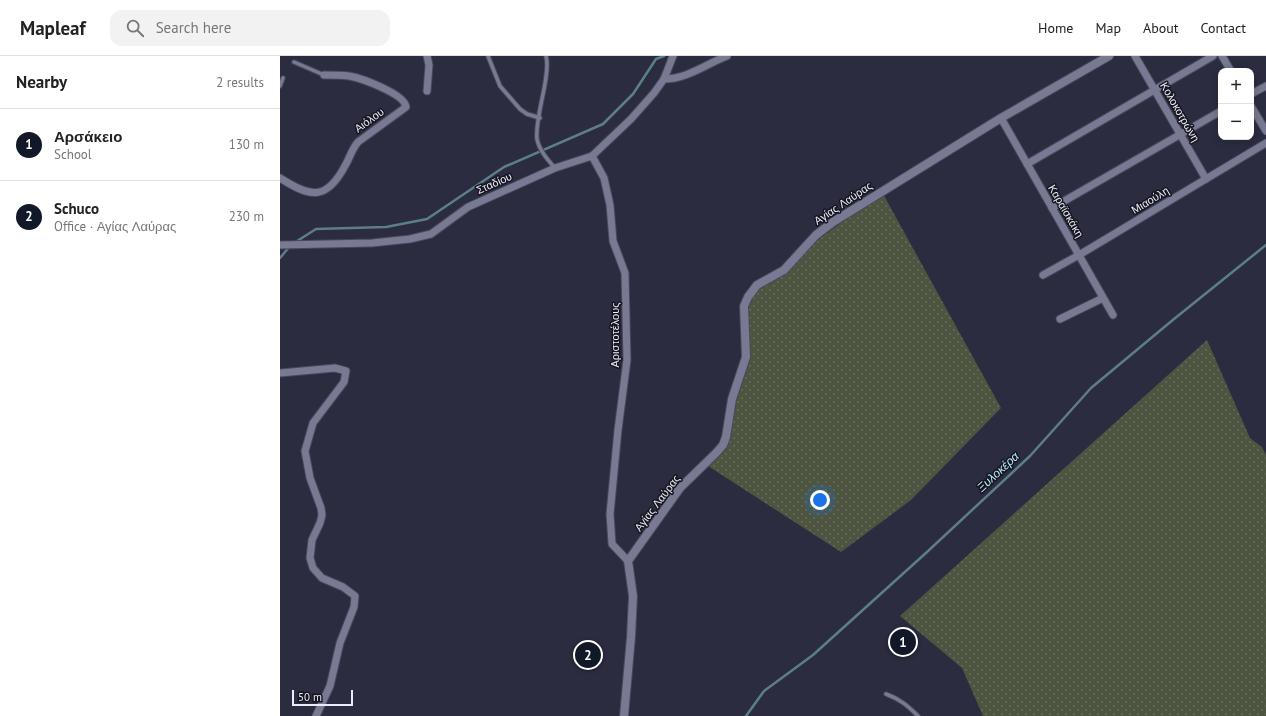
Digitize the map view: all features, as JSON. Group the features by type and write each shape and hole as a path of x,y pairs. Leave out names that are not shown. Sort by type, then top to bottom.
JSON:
{"street":[{"path":"427,56 427,91"},
{"name":"Σταδίου","path":"282,245 372,243 410,239 431,234 468,207 555,168 592,156 631,119 654,93 664,79 672,56"},
{"path":"664,79 674,79 686,76 727,56"},
{"name":"Αγίας Λαύρας","path":"628,561 680,488 723,445 726,437 732,398 746,357 744,306 748,297 757,285 784,270 816,235 832,222 1000,118 1109,56"},
{"name":"Κολοκοτρώνη","path":"1135,56 1206,179"},
{"path":"1027,164 1213,56"},
{"path":"1222,56 1228,68"},
{"name":"Αιόλου","path":"280,178 304,192 315,193 325,189 336,180 358,142 406,107 403,100 371,83 349,76 324,75"},
{"path":"1254,92 1266,86"},
{"path":"1254,111 1266,131"},
{"path":"1052,208 1218,113"},
{"name":"Καραϊσκάκη","path":"1000,118 1113,315"},
{"name":"Μιαούλη","path":"1043,275 1079,256 1266,143"},
{"name":"Αριστοτέλους","path":"592,156 604,178 610,205 613,241 625,273 627,360 618,430 610,514 612,544 628,561"},
{"path":"1060,319 1103,298"},
{"path":"280,373 335,368 346,371 344,382 312,423 305,451 310,478 321,508 322,515 312,540 310,558 313,568 322,578 343,587 355,596 354,607 340,643 330,686 316,716"},
{"path":"624,716 633,596 628,561"}],"lane":[{"path":"488,56 500,86 520,109 527,114 540,118"},
{"path":"546,56 548,62 537,140 540,148 555,168"},
{"path":"294,62 324,75"},
{"path":"280,86 283,78"},
{"path":"886,694 908,705 918,716"}],"green space":[{"path":"882,192 1001,408 911,500 841,552 708,466 727,446 736,399 750,354 748,310 751,299 758,290 786,273 819,239"},
{"path":"1207,340 1250,438 1262,447 1266,455 1266,716 983,716 962,668 900,616"}],"waterway":[{"path":"294,243 316,229 386,227 427,219 504,167 603,124 633,94 656,59 664,56"},
{"name":"Ξυλοκέρα","path":"746,716 764,691 813,655 1030,456 1091,388 1266,245"},
{"path":"280,258 290,246"}],"place":[{"name":"Αρσάκειο","path":"903,642"},
{"name":"Schuco","path":"588,655"}]}
